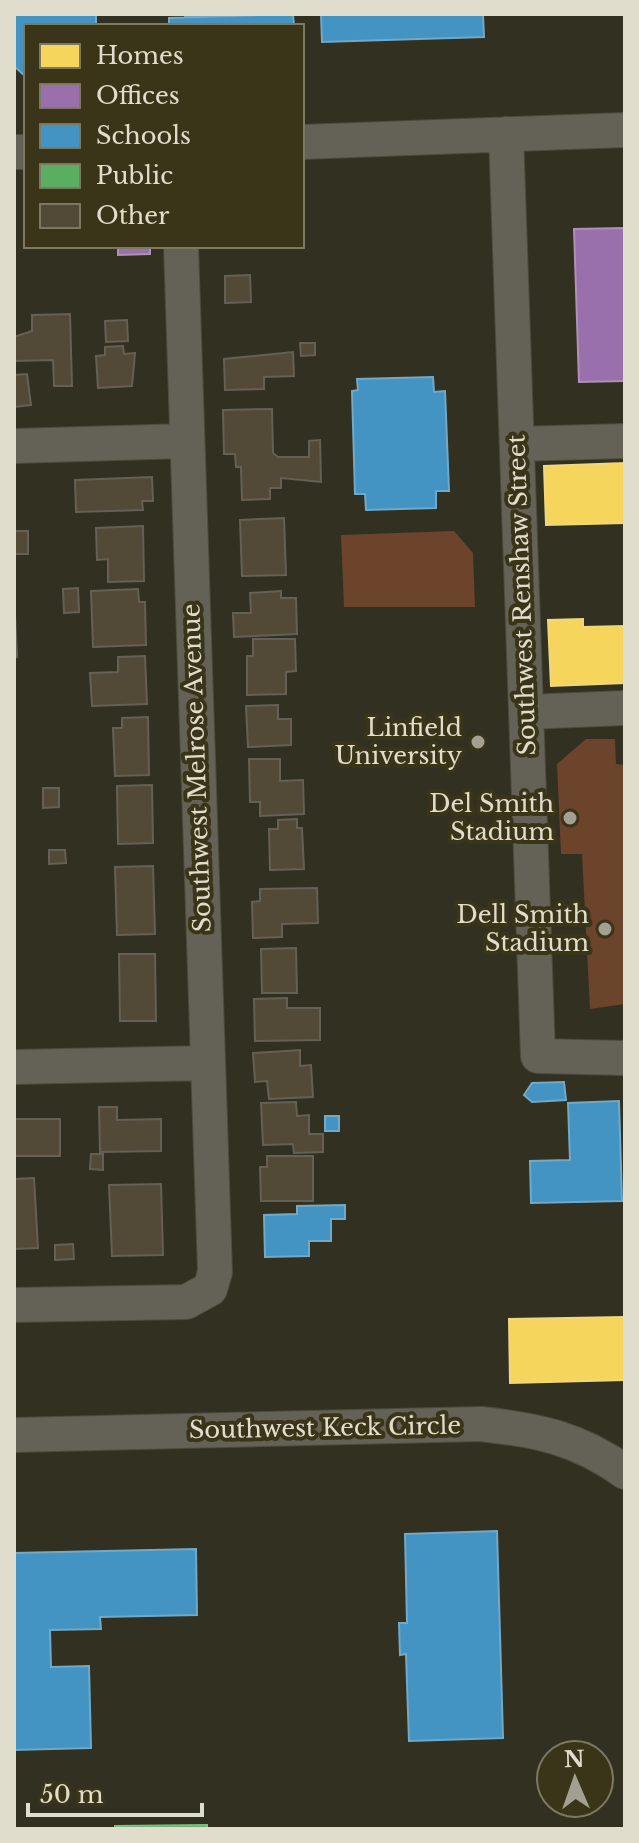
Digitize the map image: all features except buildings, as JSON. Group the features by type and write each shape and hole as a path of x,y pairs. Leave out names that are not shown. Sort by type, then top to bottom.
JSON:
{"street":[{"path":"304,142 625,130"},
{"name":"Southwest Renshaw Street","path":"506,134 538,1056 625,1058"},
{"name":"Southwest Melrose Avenue","path":"14,1305 186,1302 210,1289 215,1272 181,248"},
{"path":"14,446 186,441"},
{"path":"517,444 625,441"},
{"path":"526,712 625,708"},
{"path":"14,1067 207,1063"},
{"name":"Southwest Keck Circle","path":"14,1435 481,1424 539,1431 585,1447 625,1472"}],"shaded area":[{"path":"454,531 473,553 475,607 344,607 341,535"},
{"name":"Dell Smith Stadium","path":"586,739 615,739 616,764 625,765 625,1004 590,1009 582,854 561,854 557,764"}],"place":[{"name":"Linfield University","path":"478,742"},
{"name":"Del Smith Stadium","path":"570,818"},
{"name":"Dell Smith Stadium","path":"605,929"}]}
